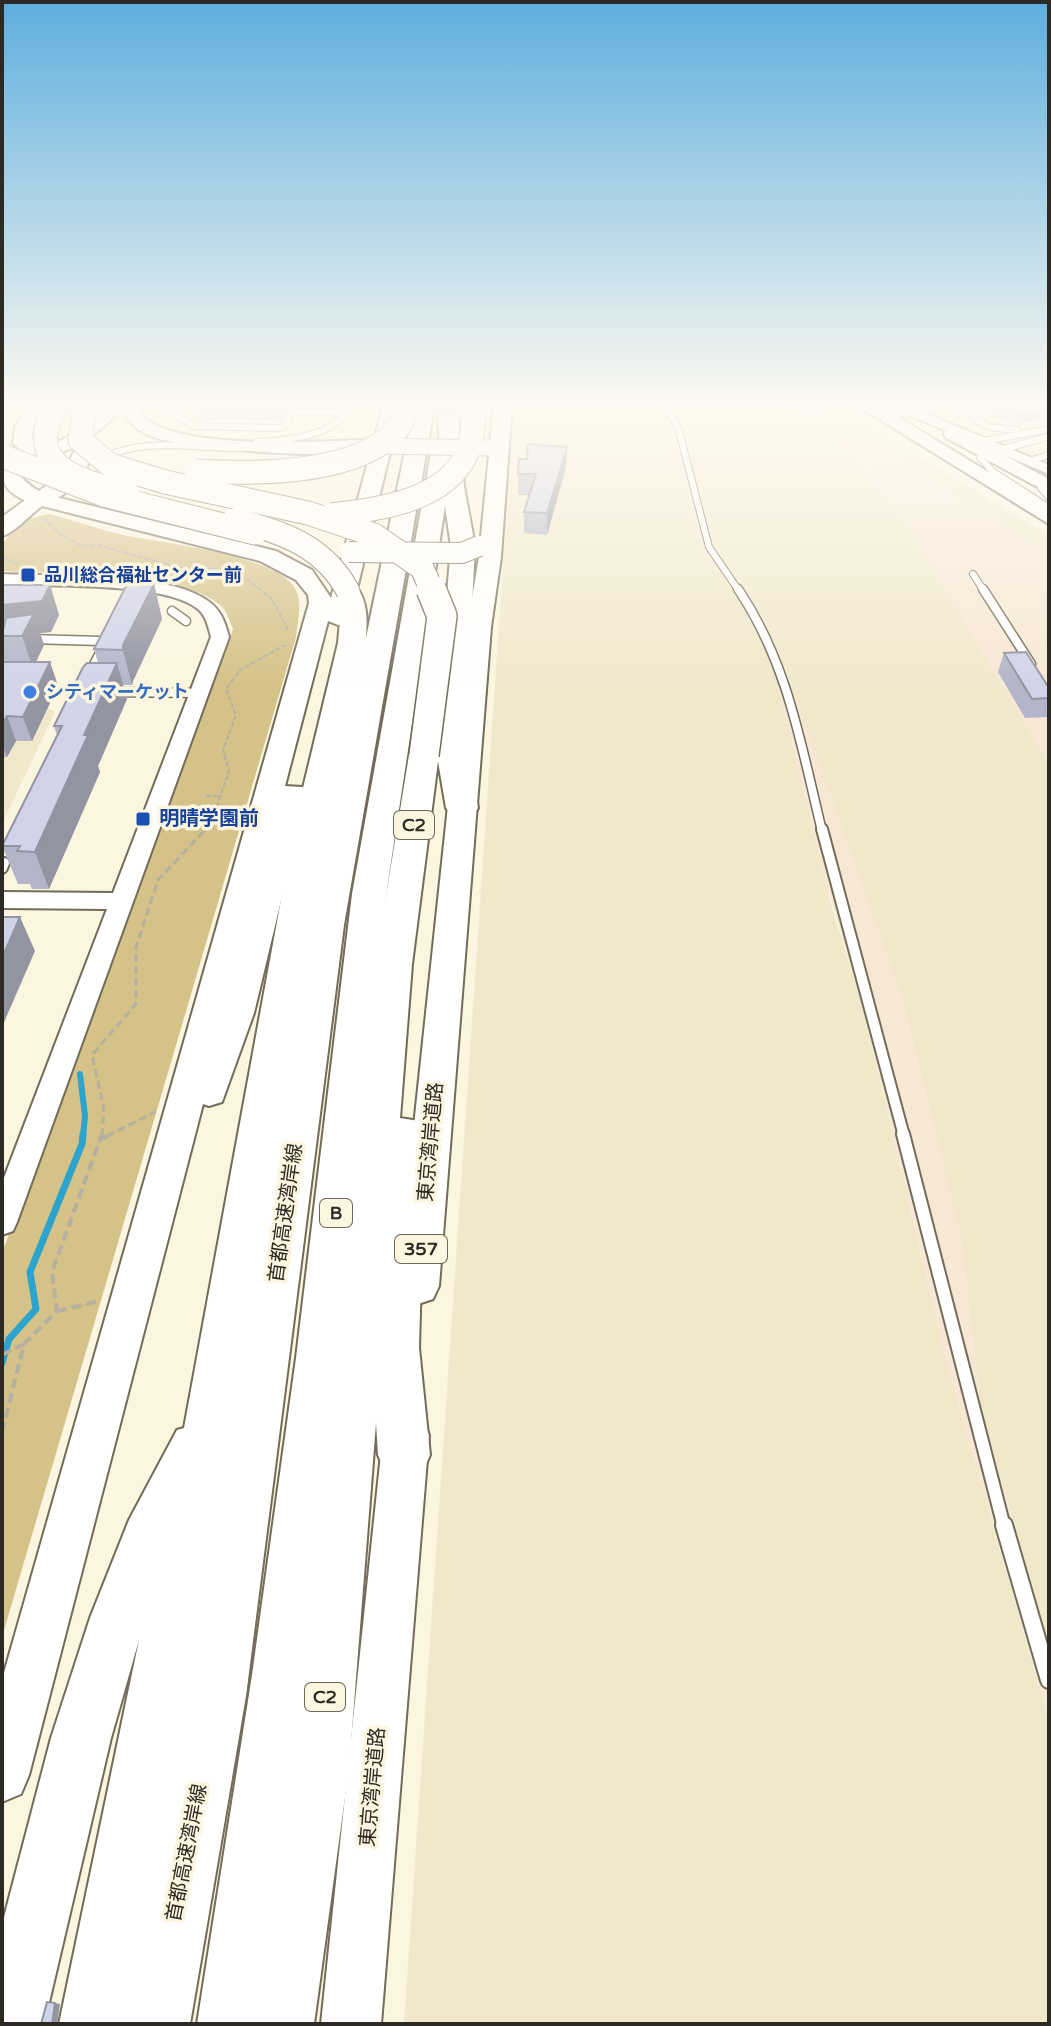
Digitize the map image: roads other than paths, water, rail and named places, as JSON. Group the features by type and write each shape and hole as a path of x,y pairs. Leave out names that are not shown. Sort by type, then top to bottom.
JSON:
{"highway":[{"path":"114,498 290,544 320,562 348,592"},
{"path":"93,2024 211,1418 313,813 352,643 354,609 342,577 327,561 286,535 168,498"},
{"path":"183,498 250,515 315,516 384,506 409,498"},
{"name":"C2","path":"235,498 336,519 384,538 420,562 439,593 442,616 403,894 386,1049 319,1768 280,2024"},
{"name":"首都高速湾岸線","path":"156,2024 217,1696 326,925 350,788 420,498"},
{"name":"B","path":"231,2024 281,1675 320,1358 369,894 428,498"},
{"path":"455,498 463,546 451,728 462,808"},
{"path":"403,894 410,982 395,1348 404,1455"},
{"path":"10,2024 81,1738 118,1618 156,1520 211,1418"}],"main road":[{"path":"2,1775 319,614 319,594 297,569 268,556 36,498"},
{"path":"319,614 327,603 358,498"},
{"path":"147,1244 172,1193 237,1013 369,498"},
{"path":"200,538 291,551 462,553 483,542 487,498"},
{"name":"東京湾岸道路","path":"351,2024 479,627 490,557 493,498"},
{"path":"1020,498 1049,518"},
{"path":"2,530 15,515 39,499"}],"street":[{"path":"2,1222 220,637 215,617 199,602 180,593 6,570"},
{"path":"2,900 122,901"}],"lane":[{"path":"696,498 709,547 761,624 788,690 841,907 870,1003 989,1475 1049,1680"},
{"path":"973,574 1032,666"},
{"path":"172,611 186,621"},
{"path":"19,641 39,638 101,641 103,647 87,678"},
{"path":"108,692 166,689 201,693"}],"waterway":[{"path":"80,1074 85,1116 83,1136"},
{"path":"2,1363 9,1339 36,1309 30,1272 82,1144 83,1134"}],"place":[{"name":"品川総合福祉センター前","path":"28,575"},
{"name":"シティマーケット","path":"30,692"},
{"name":"明晴学園前","path":"143,819"}]}
